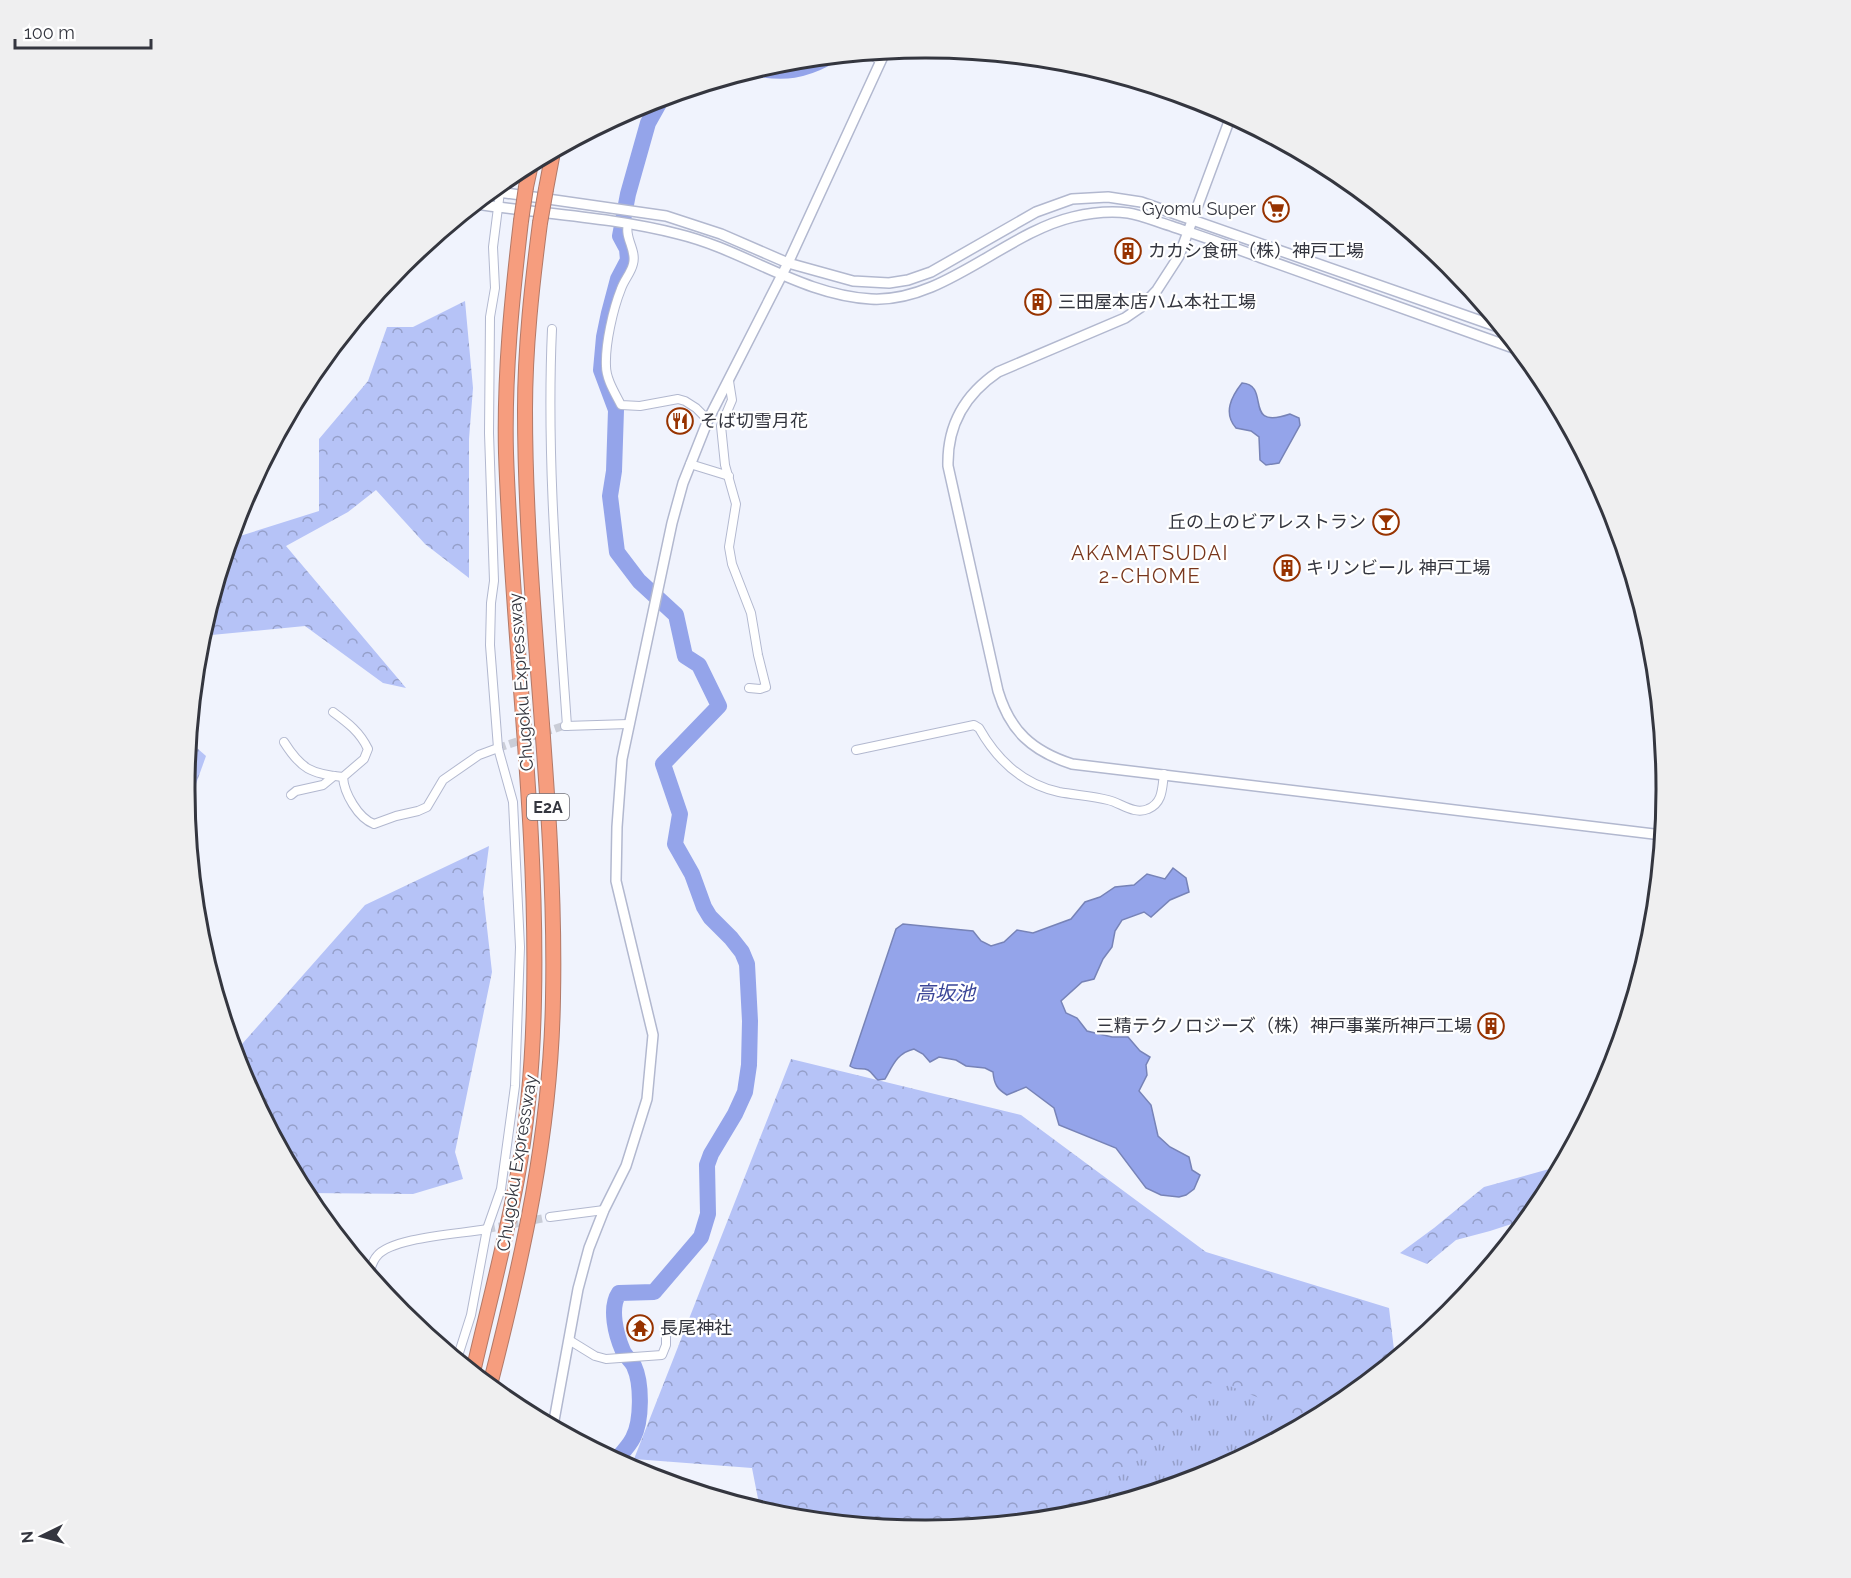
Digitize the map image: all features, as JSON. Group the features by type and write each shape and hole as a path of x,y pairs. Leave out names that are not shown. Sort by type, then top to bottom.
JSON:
{"highway":[{"name":"Chugoku Expressway","path":"492,1377 529,1223 543,1137 552,1046 553,900 532,582 525,409 528,331 540,223 551,162"},
{"name":"Chugoku Expressway","path":"475,1364 501,1257 517,1177 524,1135 532,1047 534,951 532,887 506,450 512,298 528,177"}],"street":[{"path":"554,1418 578,1289 589,1248 604,1210 626,1166 639,1131 647,1099 653,1035 616,881 622,759 672,523 690,464 708,420 788,263 881,60"},
{"path":"1228,124 1189,232 1169,273 1157,290 1141,307 1125,318 998,372 983,382 961,408 950,437 948,453 950,475 998,691 1003,709 1012,724 1037,750 1072,764 1654,834"},
{"path":"508,191 666,216 721,234 788,263 853,281 889,283 908,280 931,272 1036,212 1072,200 1108,197 1141,202 1488,324"},
{"path":"460,1351 471,1315 487,1230 501,1189 514,1086 520,947 513,802 498,748 489,645 490,603 494,581 489,434 490,317 495,288 493,247 498,198"},
{"path":"486,205 628,224 678,234 719,246 819,290 846,297 874,299 899,297 924,290 1030,232 1072,217 1094,213 1129,213 1189,232 1506,345"},
{"path":"628,224 626,231 634,253 634,263 621,290 609,339 606,367 608,377 621,405 640,406 678,399 696,408 708,420"},
{"path":"552,329 549,384 554,539 565,726 629,724"},
{"path":"729,381 732,400 721,426 721,442 736,504 729,547 732,564 751,613 766,687 748,688"},
{"path":"690,464 729,476"},
{"path":"291,795 296,791 323,785 364,759 368,749 364,740 354,728 333,712"},
{"path":"856,750 974,725 979,728 1004,763 1037,786 1059,792 1111,800 1140,811 1147,810 1158,801 1164,774"},
{"path":"284,742 292,755 307,770 321,775 338,776 359,813 374,824 396,816 418,812 427,807 443,780 479,755 498,748"},
{"path":"550,1217 604,1210"},
{"path":"372,1266 377,1255 392,1245 487,1230"},
{"path":"568,1340 595,1356 613,1359 662,1355 666,1337"}],"green space":[{"path":"465,301 473,388 469,439 469,578 425,544 376,490 348,512 286,546 406,688 383,683 305,626 212,635 220,600 241,536 319,511 319,439 368,381 387,327 413,327"},
{"path":"197,748 206,756 195,786"},
{"path":"489,846 483,892 492,972 455,1152 463,1179 413,1194 317,1193 270,1112 242,1044 365,905"},
{"path":"791,1059 1021,1115 1206,1252 1389,1308 1394,1349 1370,1369 1291,1422 1289,1423 1274,1404 1215,1380 1107,1486 1105,1497 1068,1505 1021,1513 926,1520 830,1513 758,1500 752,1468 634,1459"},
{"path":"1549,1169 1512,1224 1456,1240 1427,1264 1400,1253 1434,1228 1484,1187"},
{"path":"1177,1314 1302,1415 1249,1444 1205,1464 1115,1495 1077,1503"}],"water":[{"path":"1242,383 1251,386 1255,391 1261,412 1266,417 1275,418 1290,414 1299,418 1300,425 1279,463 1266,465 1260,460 1259,437 1251,431 1236,428 1232,422 1230,405"},
{"name":"高坂池","path":"1173,868 1186,878 1189,892 1170,900 1151,917 1144,912 1122,920 1115,931 1112,947 1103,959 1094,979 1082,982 1061,1001 1066,1013 1077,1018 1087,1031 1112,1037 1128,1037 1140,1051 1150,1057 1146,1065 1147,1075 1139,1091 1151,1105 1158,1136 1170,1147 1189,1157 1192,1170 1200,1175 1194,1189 1186,1195 1179,1197 1161,1195 1146,1188 1116,1148 1059,1125 1054,1108 1026,1087 1007,1095 997,1086 993,1072 985,1068 966,1066 956,1060 939,1057 930,1062 914,1049 899,1057 885,1079 878,1080 868,1070 850,1066 896,929 903,924 973,931 981,941 991,946 1004,942 1017,930 1033,933 1071,919 1085,902 1100,897 1115,887 1134,885 1147,874 1165,879"}],"waterway":[{"path":"622,1453 636,1431 640,1402 637,1373 623,1351 616,1330 614,1314 616,1299 619,1293 654,1292 701,1237 708,1214 707,1165 745,1092 749,1065 750,1021 747,964 742,952 731,938 710,917 692,874 675,844 680,814 663,764 719,706 699,665 685,656 676,615 639,581 617,552 610,496 614,471 616,410 601,370 604,337 618,279 628,260 627,249 620,236 628,194 648,123 655,111"}],"tunnel":[{"path":"498,748 563,726"},
{"path":"487,1229 550,1217"}],"place":[{"name":"Gyomu Super","path":"1276,209"},
{"name":"カカシ食研（株）神戸工場","path":"1128,251"},
{"name":"三田屋本店ハム本社工場","path":"1038,302"},
{"name":"そば切雪月花","path":"680,421"},
{"name":"丘の上のビアレストラン","path":"1386,522"},
{"name":"キリンビール 神戸工場","path":"1287,568"},
{"name":"三精テクノロジーズ（株）神戸事業所神戸工場","path":"1491,1026"},
{"name":"長尾神社","path":"640,1328"}],"district":[{"name":"AKAMATSUDAI 2-CHOME","path":"1150,564"}]}
